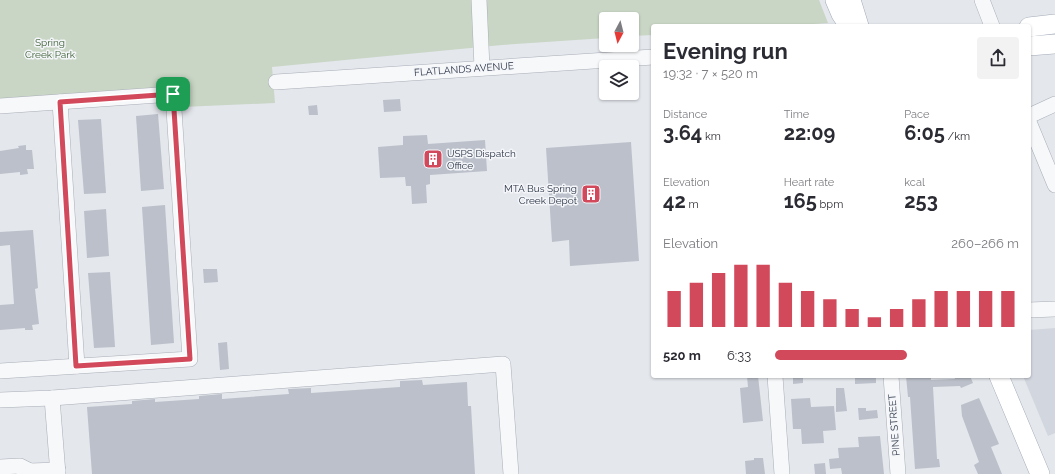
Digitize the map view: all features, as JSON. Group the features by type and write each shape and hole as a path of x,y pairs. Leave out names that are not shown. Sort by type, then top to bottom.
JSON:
{"main road":[{"path":"835,0 841,14 848,24"},
{"path":"851,0 858,24"},
{"path":"1031,27 1055,24"},
{"path":"1031,46 1055,44"},
{"path":"1000,378 1040,474"}],"street":[{"path":"479,0 482,68"},
{"path":"982,0 991,24"},
{"name":"FLATLANDS AVENUE","path":"276,82 651,57"},
{"path":"0,106 173,94 190,359 0,371"},
{"path":"60,102 76,366"},
{"path":"1031,115 1055,104"},
{"path":"1031,127 1055,185"},
{"path":"1031,310 1055,308"},
{"path":"0,400 52,398 503,364 511,474"},
{"path":"775,378 782,474"},
{"name":"PINE STREET","path":"891,378 898,474"},
{"path":"0,467 20,466 27,472 58,472 52,398"}],"shaded area":[{"path":"1055,328 1055,433 1048,436 1024,378 1031,378 1031,330"}],"green space":[{"name":"Spring Creek Park","path":"0,0 819,0 828,23 651,24 651,35 639,36 639,12 599,12 599,38 502,45 272,67 275,103 182,107 179,86 0,99"}],"building":[{"path":"400,99 401,111 384,112 383,100"},
{"path":"317,105 318,115 309,115 308,106"},
{"path":"158,114 164,189 141,191 136,116"},
{"path":"101,119 106,193 84,194 78,120"},
{"name":"USPS Dispatch Office","path":"427,135 428,144 485,140 487,171 430,175 430,184 426,185 427,203 412,204 411,186 406,186 405,177 380,178 378,147 403,145 403,136"},
{"name":"MTA Bus Spring Creek Depot","path":"631,142 639,261 570,266 569,240 552,242 546,148"},
{"path":"26,145 26,150 32,150 34,169 27,169 28,174 20,175 20,172 0,174 0,151 19,148 18,146"},
{"path":"165,205 174,343 151,345 142,207"},
{"path":"106,209 109,256 87,258 84,211"},
{"path":"33,230 38,288 35,289 39,324 32,325 33,330 25,330 25,328 0,330 0,305 14,304 10,245 0,246 0,232"},
{"path":"203,269 217,269 218,282 204,283"},
{"path":"110,272 115,347 94,348 88,273"},
{"path":"227,342 229,369 220,370 218,343"},
{"path":"747,378 758,378 763,421 743,423 740,388 748,387"},
{"path":"793,378 803,378 803,383 793,384"},
{"path":"855,378 876,378 876,383 855,384"},
{"path":"906,378 931,378 931,380 971,378 973,383 961,388 960,386 933,387 937,459 939,459 940,467 915,469 910,397 908,397"},
{"path":"422,380 423,385 467,382 468,406 471,406 475,474 92,474 87,407 132,404 132,401 155,399 155,402 199,399 199,396 222,394 222,399 289,394 288,389 311,388 311,393 400,387 400,381"},
{"path":"836,388 844,388 847,411 836,412"},
{"path":"810,398 811,407 834,406 836,430 823,431 824,443 802,444 801,429 793,429 791,399"},
{"path":"979,398 999,444 991,447 1002,474 978,474 974,465 979,462 962,416 961,405"},
{"path":"858,408 866,408 866,411 877,410 878,418 859,420"},
{"path":"880,436 884,474 842,474 841,468 830,469 829,459 839,458 838,448 859,447 858,437"},
{"path":"754,458 763,458 765,474 746,474 745,461 754,460"},
{"path":"825,463 826,474 815,474 814,464"}],"place":[{"name":"USPS Dispatch Office","path":"433,159"},
{"name":"MTA Bus Spring Creek Depot","path":"591,194"}],"route":[{"path":"173,94 190,359 76,366 60,102 173,94"}]}
